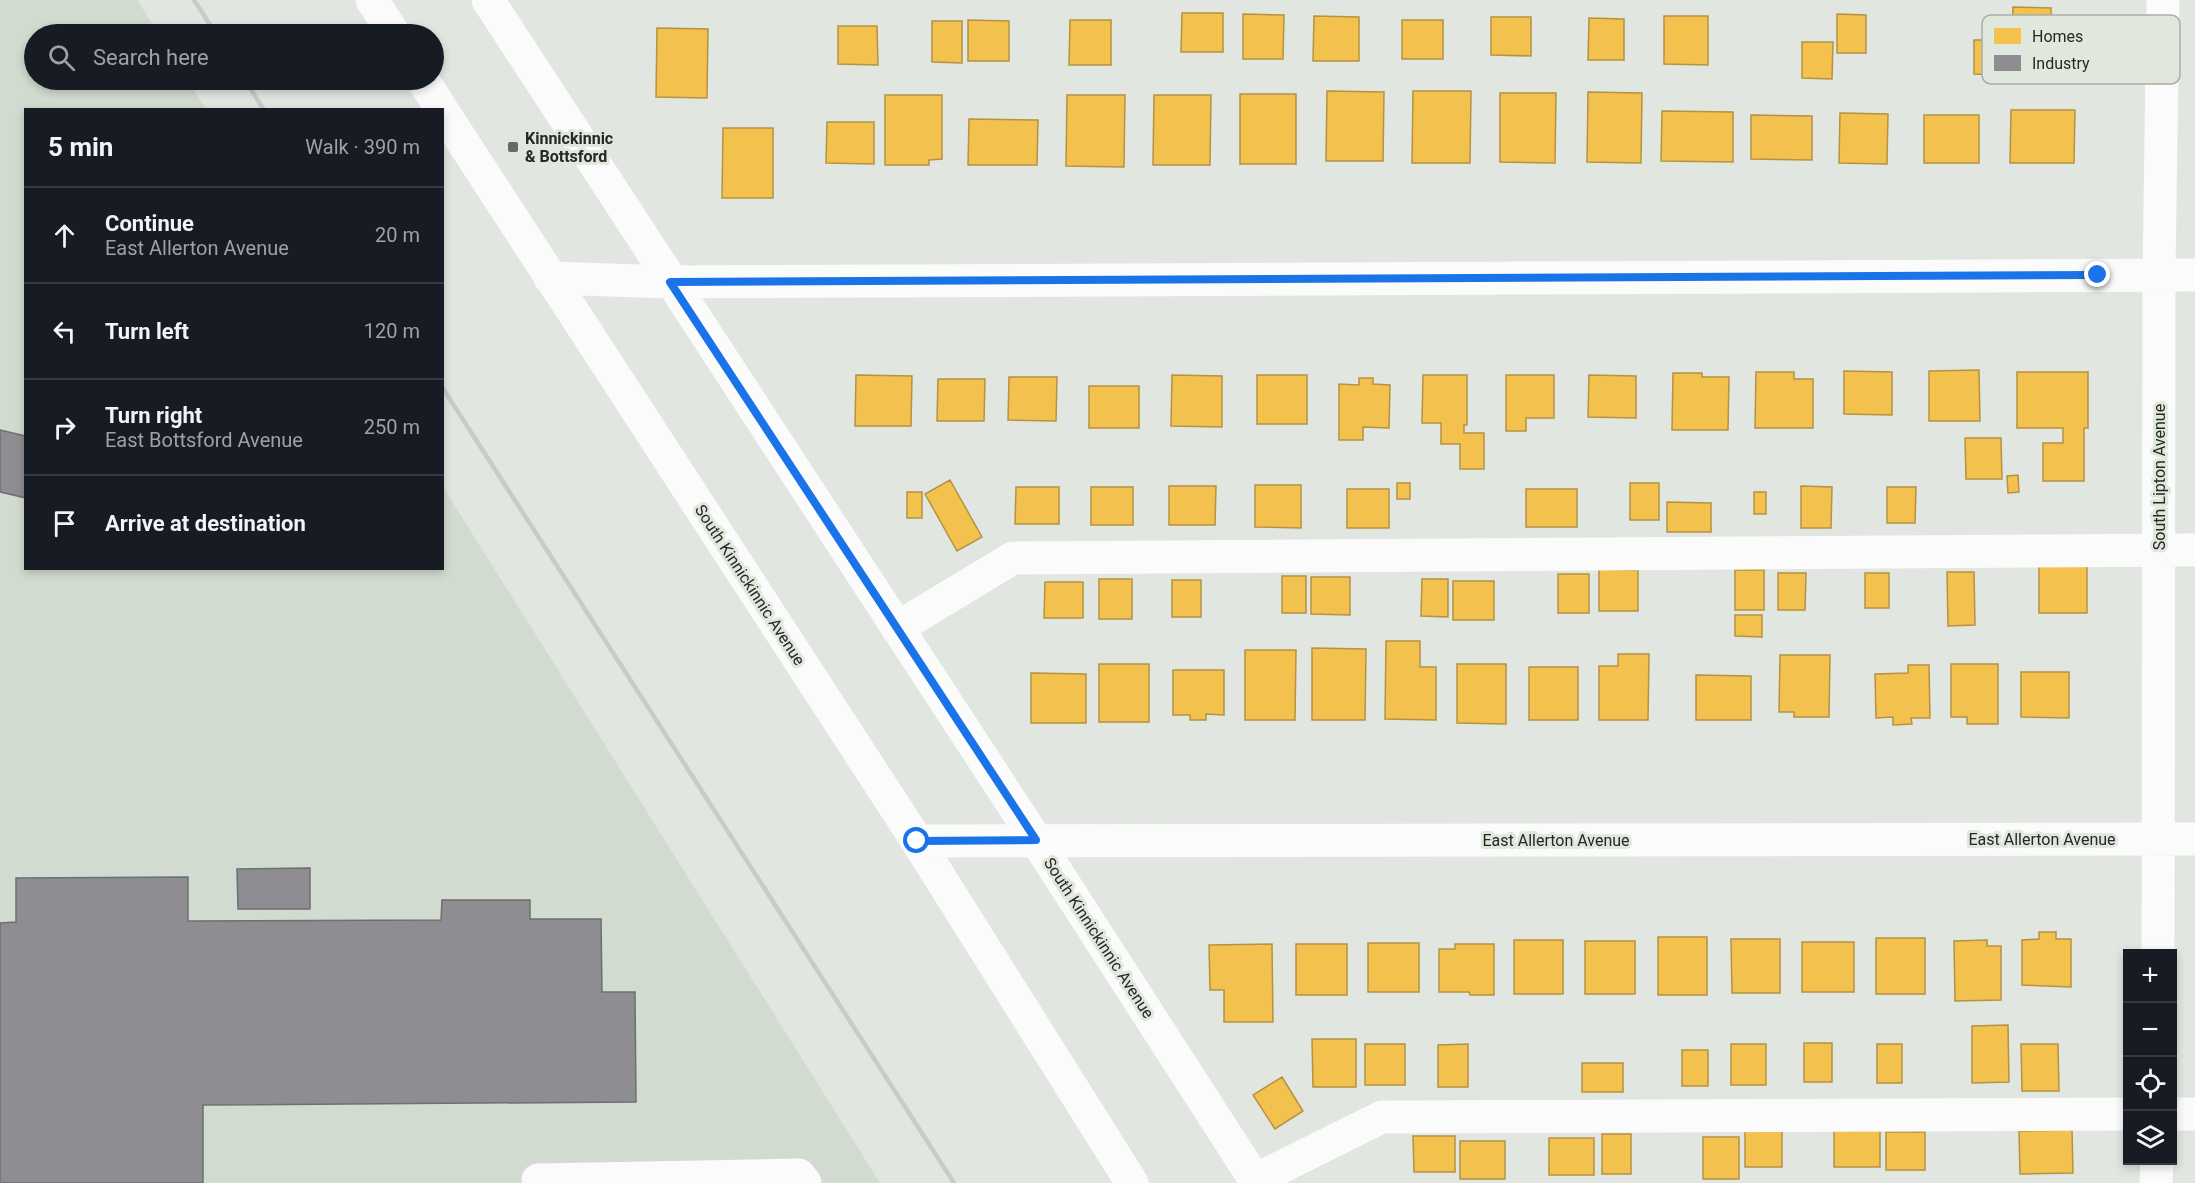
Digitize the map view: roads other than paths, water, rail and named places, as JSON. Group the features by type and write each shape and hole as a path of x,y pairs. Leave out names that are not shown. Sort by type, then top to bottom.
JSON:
{"street":[{"path":"372,0 388,24"},
{"name":"South Kinnickinnic Avenue","path":"488,0 1256,1181"},
{"name":"South Lipton Avenue","path":"2163,0 2163,15"},
{"name":"South Lipton Avenue","path":"2158,949 2159,275 2162,84"},
{"name":"South Kinnickinnic Avenue","path":"429,90 441,108"},
{"name":"South Kinnickinnic Avenue","path":"444,113 917,841 1132,1183"},
{"path":"550,278 670,282 2195,275"},
{"path":"897,628 1013,558 2195,550"},
{"name":"East Allerton Avenue","path":"917,841 2195,839"},
{"path":"1256,1181 1382,1117 2123,1114"},
{"path":"2177,1114 2195,1114"},
{"path":"2156,1183 2157,1165"},
{"path":"538,1180 799,1175 805,1183"}],"railway":[{"path":"194,0 210,24"},
{"path":"251,90 263,108"},
{"path":"444,390 954,1183"}],"place":[{"name":"Kinnickinnic & Bottsford","path":"513,147"}]}
